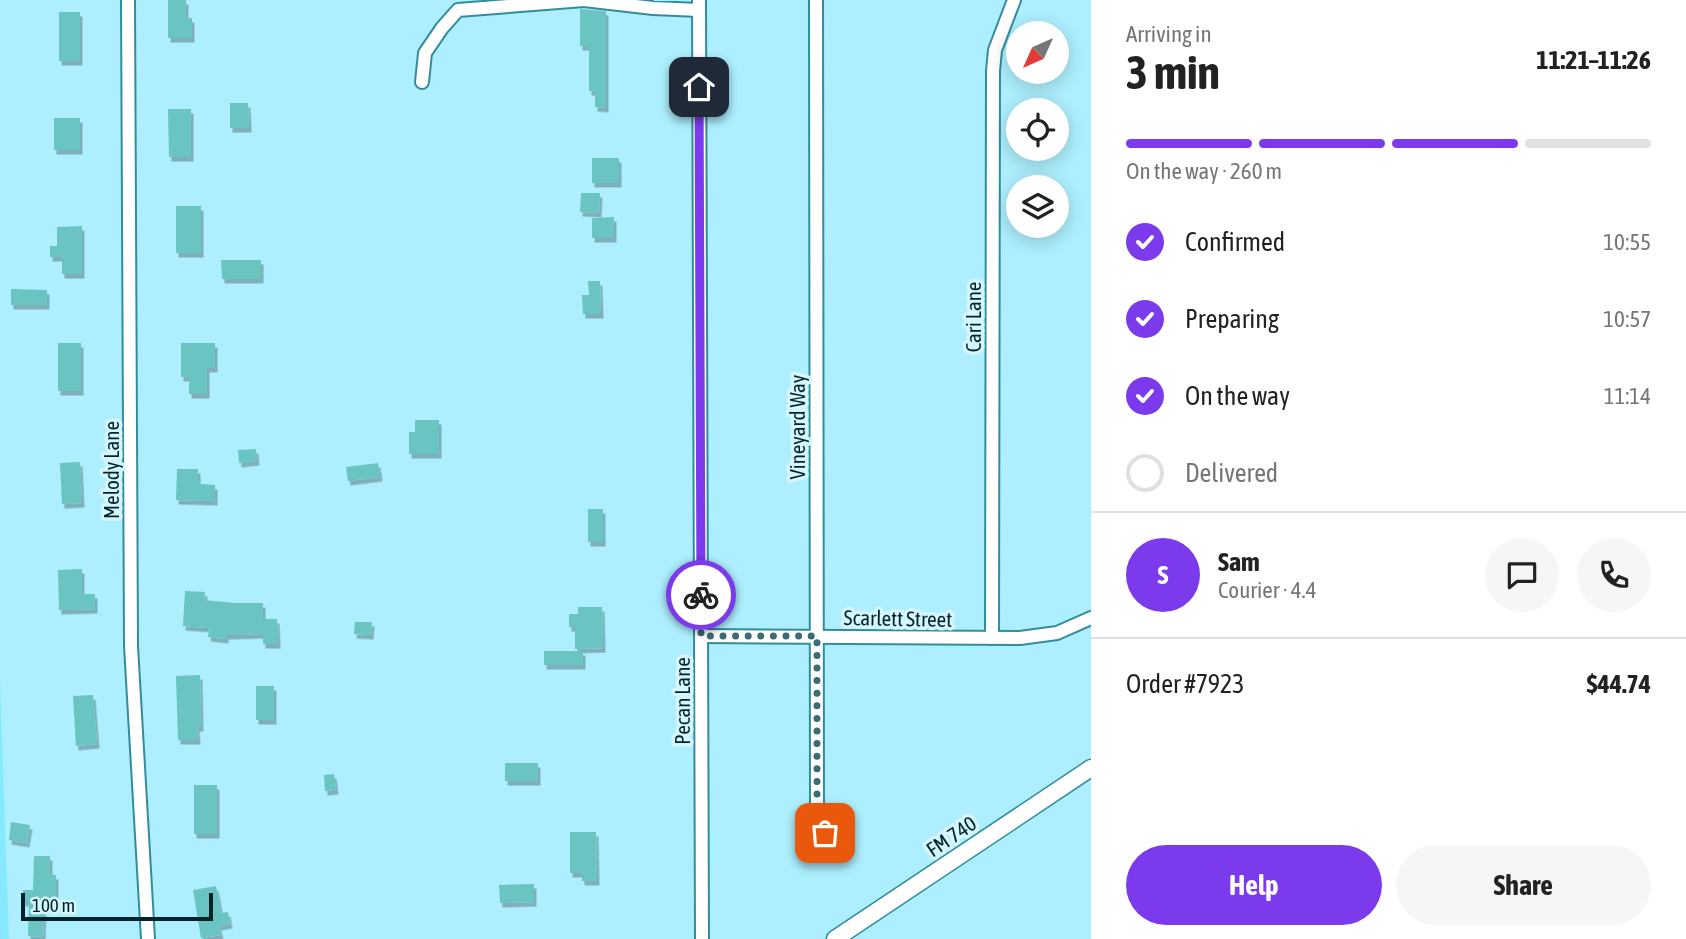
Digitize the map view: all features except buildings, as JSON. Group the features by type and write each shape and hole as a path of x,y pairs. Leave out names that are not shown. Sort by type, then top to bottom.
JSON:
{"main road":[{"name":"FM 740","path":"835,939 1091,768"}],"street":[{"name":"Melody Lane","path":"128,0 131,646 148,939"},
{"path":"422,82 425,53 458,10 584,0 653,8 699,5"},
{"name":"Vineyard Way","path":"816,0 817,807 825,833 836,850"},
{"name":"Cari Lane","path":"992,638 993,71 998,40 1014,0"},
{"name":"Pecan Lane","path":"699,5 702,939"},
{"name":"Scarlett Street","path":"701,636 1020,638 1057,633 1091,618"}],"shaded area":[{"path":"0,679 9,939 0,939"}],"way so far":[{"path":"701,595 701,636 817,636 817,807 825,833"}],"route":[{"path":"699,87 701,595"}]}
